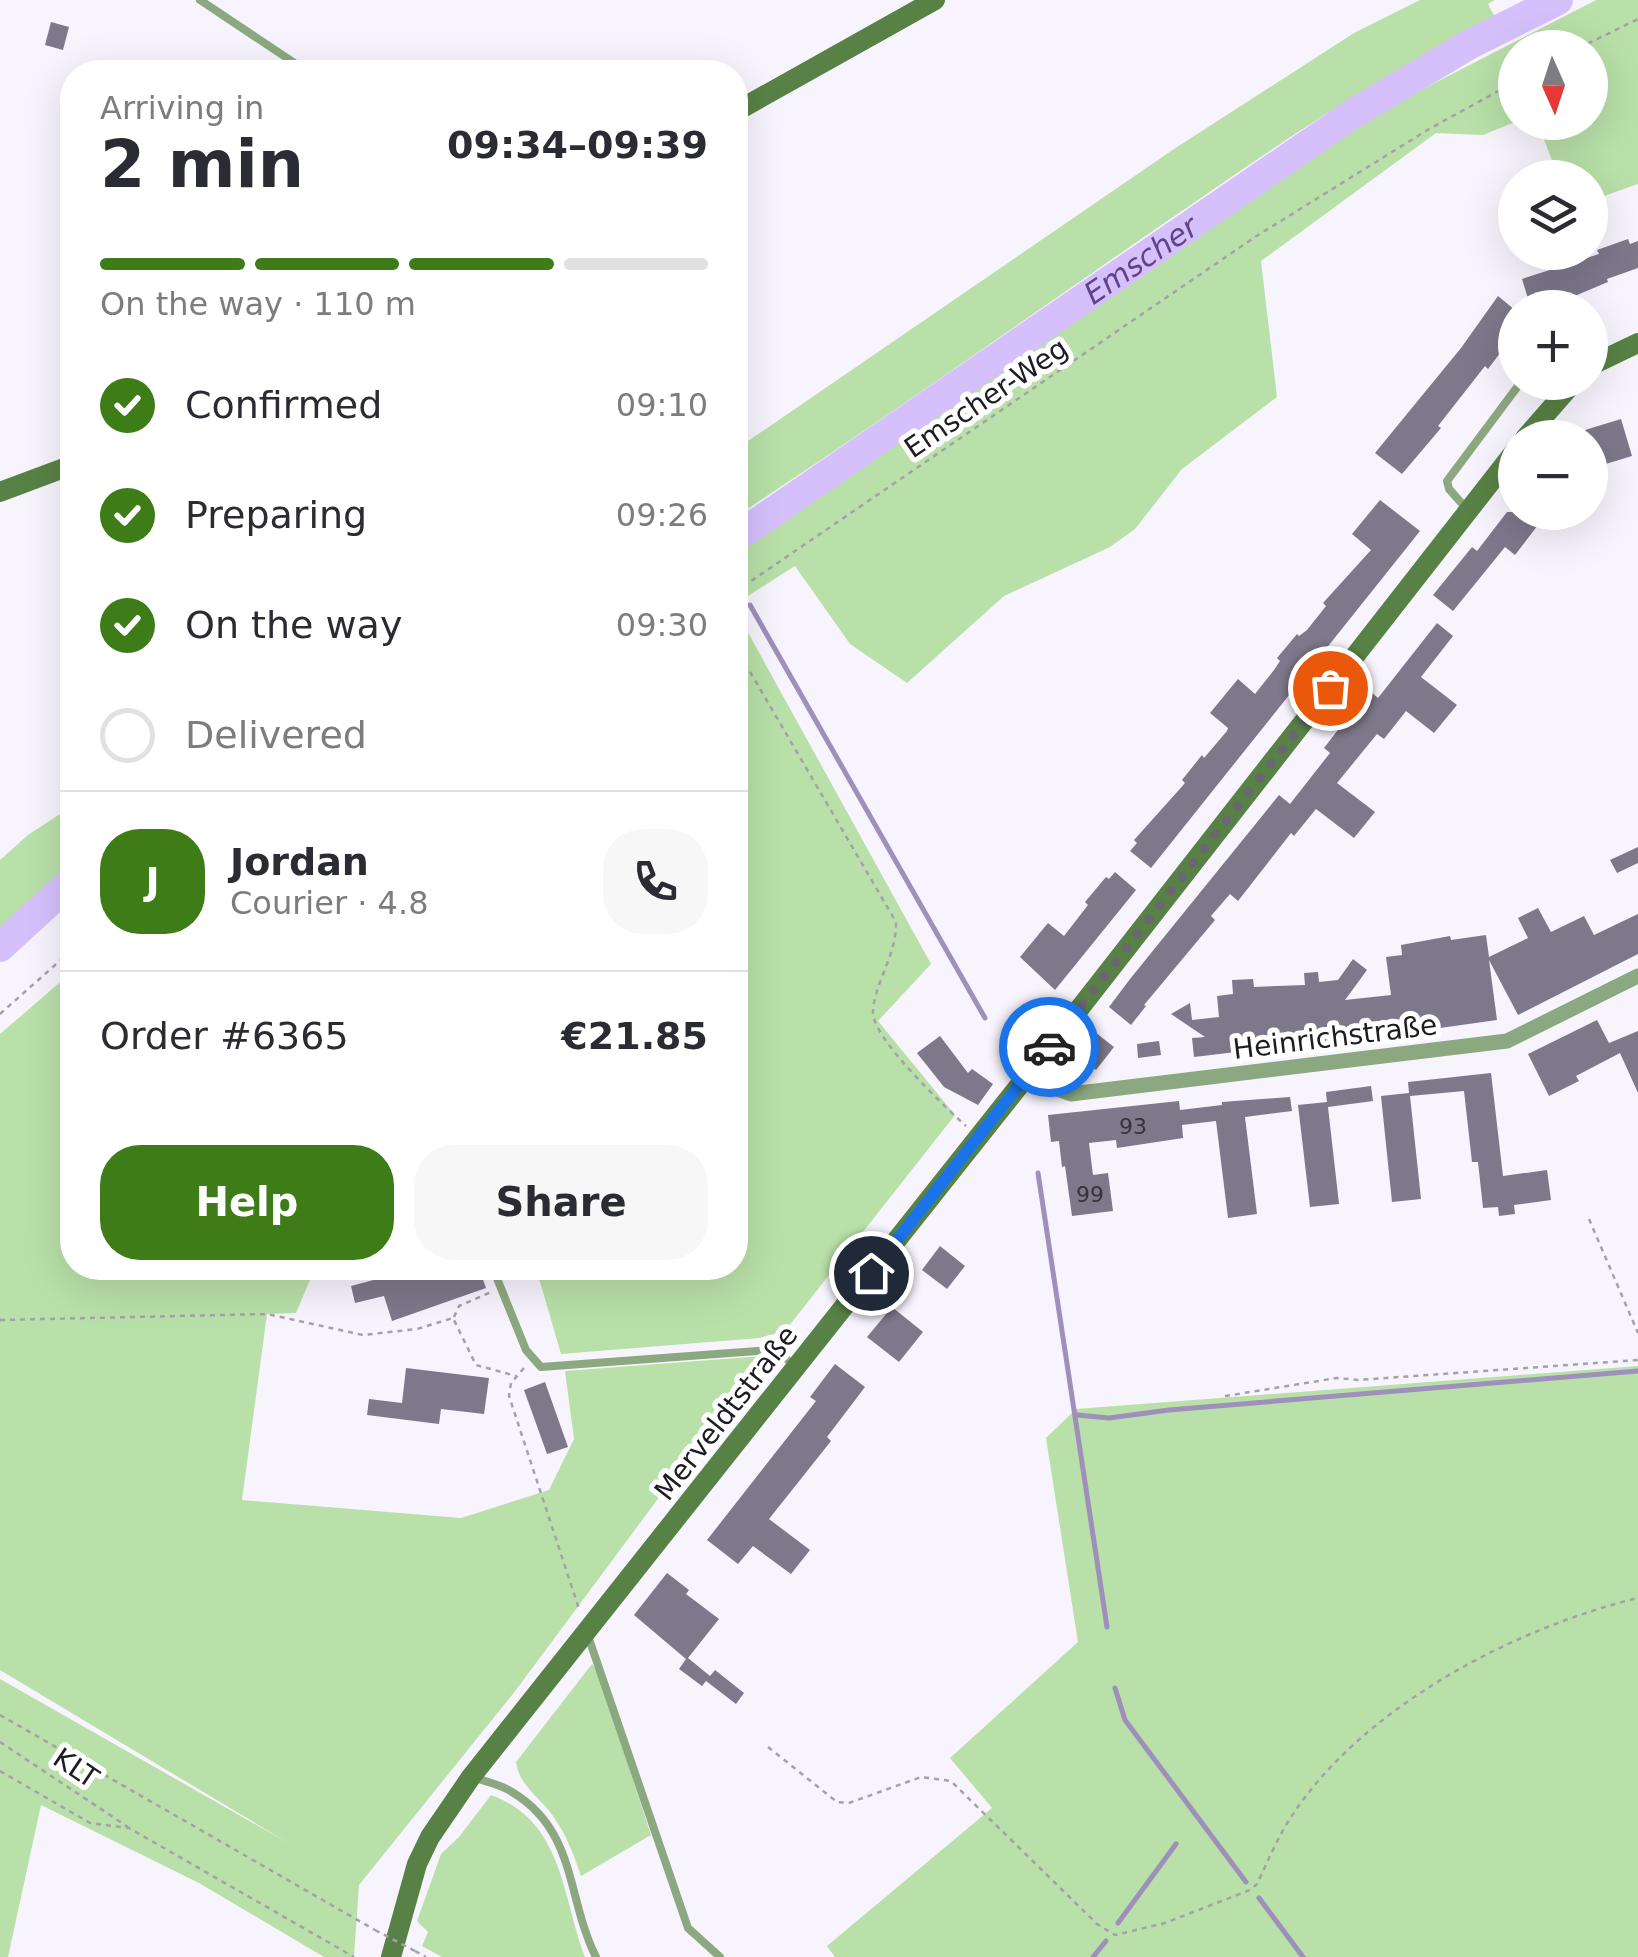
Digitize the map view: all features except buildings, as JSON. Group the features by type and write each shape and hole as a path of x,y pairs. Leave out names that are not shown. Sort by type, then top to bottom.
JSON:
{"main road":[{"path":"748,105 935,0"},
{"path":"1608,357 1638,342"},
{"path":"1541,420 1559,400"},
{"path":"0,492 60,470"},
{"name":"Merveldtstraße","path":"391,1957 417,1864 430,1837 471,1776 798,1367 1498,473"}],"street":[{"name":"Heinrichstraße","path":"1026,1077 1071,1094 1507,1041 1638,976"}],"lane":[{"path":"200,0 290,60"},
{"path":"1608,351 1614,354"},
{"path":"1468,511 1447,481 1508,400"},
{"path":"498,1280 532,1360 541,1367 772,1350 798,1367"},
{"path":"587,1633 688,1928 720,1957"},
{"path":"471,1776 512,1791 544,1818 564,1850 578,1913 596,1957"}],"path":[{"path":"1608,34 1638,19"},
{"name":"Emscher-Weg","path":"748,583 1254,237 1414,138 1498,91"},
{"path":"748,668 896,922 896,937 873,1013 876,1027 919,1079 978,1137"},
{"path":"0,1014 60,961"},
{"path":"1589,1219 1638,1334"},
{"path":"0,1320 267,1314 363,1336 417,1330 453,1318 459,1306 501,1288"},
{"path":"453,1318 476,1364 516,1376"},
{"path":"532,1360 516,1376 509,1396 587,1633"},
{"path":"1225,1396 1337,1378 1358,1380 1638,1360"},
{"path":"768,1747 837,1802 849,1802 922,1777 951,1781 1097,1924 1115,1935 1166,1923 1250,1890 1257,1884 1289,1820 1321,1779 1378,1723 1434,1683 1512,1642 1638,1598"},
{"path":"0,1715 426,1957"},
{"name":"KLT","path":"0,1742 129,1828"},
{"path":"0,1771 90,1823 129,1828 354,1957"}],"green space":[{"path":"1420,0 1495,0 1488,4 1496,19 1408,64 1282,142 748,508 748,441 1174,149 1354,33"},
{"path":"1596,0 1638,0 1638,184 1608,195 1608,160 1552,160 1544,140 1608,140 1608,30 1538,30"},
{"path":"1498,50 1498,129 1483,135 1436,133 1261,261 1277,397 1182,469 1135,529 1110,547 1004,596 907,683 850,644 795,566 748,596 748,540 1123,281 1388,107"},
{"path":"748,633 931,964 878,1021 955,1115 785,1331 759,1338 561,1354 539,1280 748,1280"},
{"path":"60,814 60,881 0,932 0,860"},
{"path":"60,982 60,1280 310,1280 296,1313 267,1314 242,1500 461,1518 549,1490 574,1439 565,1371 764,1356 516,1690 359,1885 354,1957 324,1957 199,1883 41,1805 8,1957 0,1957 0,1679 290,1844 0,1670 0,1034"},
{"path":"1638,1366 1638,1957 835,1957 827,1946 992,1808 950,1758 1078,1642 1046,1438 1076,1409"},
{"path":"592,1664 651,1835 581,1876 562,1830 526,1785 516,1762"},
{"path":"491,1795 515,1807 546,1842 585,1957 442,1957 422,1946 428,1932 417,1921 441,1854"}],"waterway":[{"name":"Emscher","path":"748,529 1354,113 1470,44 1558,0"},
{"path":"750,605 985,1018"},
{"name":"Emscher","path":"0,947 60,892"},
{"path":"1038,1173 1107,1627"},
{"path":"1077,1415 1109,1418 1638,1371"},
{"path":"1115,1688 1125,1720 1246,1882"},
{"path":"1118,1923 1176,1844"},
{"path":"1259,1898 1303,1957"},
{"path":"1093,1957 1106,1941"}],"way so far":[{"path":"1049,1047 1330,688"}],"route":[{"path":"871,1273 1049,1047"}]}
